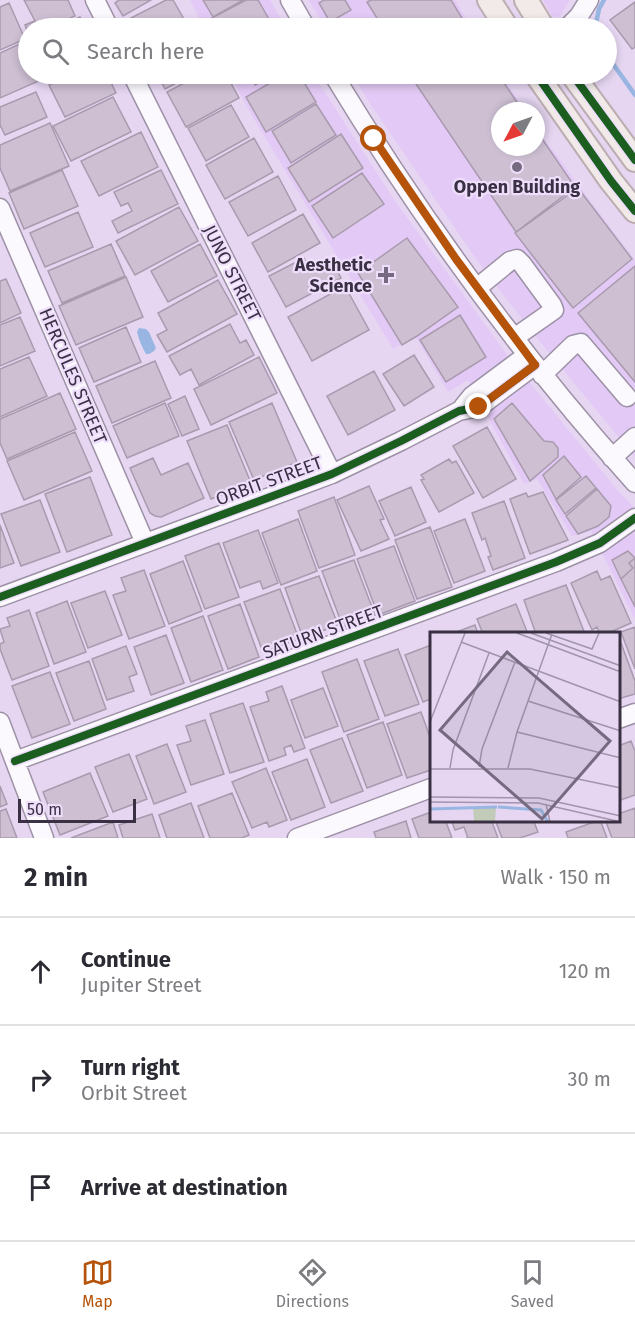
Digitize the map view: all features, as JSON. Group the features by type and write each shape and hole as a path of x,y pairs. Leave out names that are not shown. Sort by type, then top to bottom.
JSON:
{"main road":[{"path":"489,0 501,18"},
{"path":"525,0 537,18"},
{"path":"543,84 635,211"},
{"path":"579,84 635,160"}],"street":[{"path":"95,0 104,18"},
{"path":"290,0 300,18"},
{"path":"577,18 589,0"},
{"name":"JUNO STREET","path":"137,84 332,474"},
{"path":"339,84 406,187 514,338 635,483"},
{"name":"HERCULES STREET","path":"0,208 145,543"},
{"path":"477,288 510,261 517,259 522,264 554,310 514,338"},
{"name":"ORBIT STREET","path":"0,597 332,474 459,411 472,396 573,345 581,343 627,397"},
{"path":"612,458 635,437"},
{"name":"SATURN STREET","path":"15,761 556,562 600,543 635,518"},
{"path":"620,718 635,713"},
{"path":"0,722 44,838"},
{"path":"297,838 430,789"}],"shaded area":[{"path":"190,0 270,0 280,18 199,18"},
{"path":"308,0 455,0 466,18 320,18"},
{"path":"543,0 570,0 559,17 552,16"},
{"path":"234,84 319,84 395,201 508,356 619,492 635,508 635,619 591,531 572,536 537,479 524,484 468,380 448,392 415,336 393,349"},
{"path":"358,84 507,84 519,102 491,102 491,156 545,156 545,139 635,260 635,457 536,337 478,262"}],"water":[{"path":"139,328 149,332 156,348 149,354 146,354 140,341 137,332"}],"building":[{"path":"24,0 68,0 75,16 71,18 33,18"},
{"path":"119,0 151,0 123,16 115,3"},
{"path":"166,0 173,0 183,18 131,18"},
{"path":"203,0 243,0 213,17"},
{"path":"246,0 258,0 268,18 212,18"},
{"path":"324,0 345,0 351,10 337,18 328,18 319,3"},
{"path":"371,0 451,0 462,18 377,18 367,2"},
{"path":"635,2 635,47 632,49 617,29 617,18 613,18"},
{"path":"9,3 18,23 18,42 0,50 0,7"},
{"path":"18,45 18,84 32,84 0,98 0,53"},
{"path":"112,84 116,93 65,117 49,85"},
{"path":"162,84 175,84 165,89"},
{"path":"182,84 231,84 239,98 186,127 167,92"},
{"path":"268,84 305,84 316,102 266,132 246,97"},
{"name":"Oppen Building","path":"416,84 505,84 517,102 491,102 491,156 545,156 545,143 575,187 516,232"},
{"path":"36,92 47,117 5,135 0,125 0,107"},
{"path":"113,97 131,132 71,161 53,126"},
{"path":"316,104 336,135 291,163 272,131"},
{"path":"231,105 249,137 206,161 188,128"},
{"path":"50,123 69,166 10,191 0,168 0,145"},
{"path":"141,132 158,167 99,196 81,161"},
{"path":"341,134 363,168 309,202 288,168"},
{"path":"254,138 273,172 225,199 206,165"},
{"path":"62,170 78,206 24,229 9,193"},
{"path":"161,170 178,204 118,233 112,221 132,211 128,203 121,206 114,192"},
{"path":"362,173 384,204 333,238 312,206"},
{"path":"278,176 296,210 248,236 229,202"},
{"path":"578,188 632,259 573,308 515,233"},
{"path":"179,207 198,241 135,275 116,241"},
{"path":"78,212 93,247 45,267 30,233"},
{"path":"303,214 320,243 268,272 252,243"},
{"path":"407,238 458,307 402,345 358,273"},
{"path":"111,244 125,276 62,303 48,271"},
{"path":"200,244 217,276 168,302 151,271"},
{"path":"304,258 310,270 331,259 341,278 286,307 269,276"},
{"path":"635,266 635,382 578,313"},
{"path":"126,277 143,317 76,345 59,306"},
{"path":"6,279 21,313 0,323 0,281"},
{"path":"218,280 237,314 167,352 157,335 167,330 158,313"},
{"path":"345,286 369,330 312,361 288,317"},
{"path":"460,315 486,357 446,382 420,340"},
{"path":"20,317 35,351 0,366 0,325"},
{"path":"230,324 240,343 246,340 254,355 199,385 191,369 180,375 169,356"},
{"path":"126,327 141,362 94,382 79,348"},
{"path":"414,355 434,387 404,406 383,374"},
{"path":"29,357 47,396 0,417 0,369"},
{"path":"259,357 277,393 211,425 194,389"},
{"path":"155,361 171,398 112,423 96,386"},
{"path":"374,371 395,410 348,435 327,396"},
{"path":"60,393 76,429 7,459 0,443 0,419"},
{"path":"185,396 199,429 182,436 168,404"},
{"path":"165,403 179,436 127,458 113,426"},
{"path":"272,403 297,462 254,480 229,422"},
{"path":"512,403 544,441 553,442 558,448 558,457 530,481 494,419"},
{"path":"227,425 251,483 211,499 187,441"},
{"path":"487,427 516,479 483,498 453,446"},
{"path":"75,432 92,471 24,500 7,461"},
{"path":"564,456 581,477 556,499 543,475"},
{"path":"153,458 161,475 188,463 204,498 161,517 150,513 130,468"},
{"path":"449,459 452,463 456,461 474,493 439,512 421,480 424,479 421,475"},
{"path":"586,476 596,488 565,514 556,500"},
{"path":"90,477 112,535 67,552 45,494"},
{"path":"369,486 384,519 380,520 389,539 361,551 337,500"},
{"path":"411,487 426,522 395,536 379,501"},
{"path":"597,489 611,506 609,517 598,526 578,534 566,516"},
{"path":"543,492 568,540 530,554 510,499 526,493 528,497"},
{"path":"334,497 355,555 319,568 298,511"},
{"path":"40,500 60,552 21,566 1,514"},
{"path":"504,501 525,558 493,570 485,538 482,540 472,513"},
{"path":"298,519 317,571 281,585 262,533"},
{"path":"465,519 485,571 454,583 434,531"},
{"path":"0,525 14,563 0,568"},
{"path":"430,527 452,587 417,599 395,540"},
{"path":"258,530 278,583 263,589 260,581 240,588 223,543"},
{"path":"219,543 239,597 205,609 185,556"},
{"path":"394,546 415,601 378,615 357,559"},
{"path":"628,551 635,558 629,563 633,568 621,579 612,560"},
{"path":"635,558 635,607 621,579 633,568 629,563"},
{"path":"354,560 375,615 343,627 322,571"},
{"path":"183,561 202,611 169,624 150,574"},
{"path":"144,570 165,626 129,639 113,595 126,591 121,578"},
{"path":"597,571 601,580 610,576 631,623 611,632 599,632 597,627 592,630 571,583"},
{"path":"319,576 338,625 303,638 285,588"},
{"path":"566,585 584,632 535,632 524,600"},
{"path":"280,589 299,639 263,652 244,602"},
{"path":"105,591 122,635 88,648 71,603"},
{"path":"67,601 86,652 54,664 36,613"},
{"path":"240,604 259,657 228,669 208,616"},
{"path":"516,604 527,632 482,632 477,619"},
{"path":"29,610 49,666 12,680 0,649 0,644 4,642 0,629 10,626 7,618"},
{"path":"203,616 223,670 191,682 171,628"},
{"path":"475,625 477,632 456,632"},
{"path":"635,627 635,669 621,632"},
{"path":"166,635 184,683 151,695 134,647"},
{"path":"620,643 635,681 635,694 620,698"},
{"path":"430,645 430,699 423,702 405,655"},
{"path":"126,646 137,674 129,677 134,691 107,700 92,659"},
{"path":"398,649 419,704 385,716 364,661"},
{"path":"357,659 379,719 344,732 322,672"},
{"path":"89,661 106,709 74,721 56,673"},
{"path":"50,672 70,724 32,738 12,686"},
{"path":"282,686 305,748 294,752 291,745 284,748 286,755 269,761 250,707 269,701 266,692"},
{"path":"323,688 338,726 305,738 291,700"},
{"path":"243,703 264,762 230,773 210,714"},
{"path":"421,712 430,737 430,770 407,778 387,724"},
{"path":"205,720 224,774 191,785 177,745 191,741 186,726"},
{"path":"383,722 402,775 367,788 347,735"},
{"path":"342,738 363,791 331,803 310,750"},
{"path":"631,741 635,751 635,795 620,800 620,745"},
{"path":"167,744 186,792 154,804 136,756"},
{"path":"129,754 147,799 113,812 95,767"},
{"path":"307,759 325,807 291,820 272,772"},
{"path":"266,768 287,820 269,827 267,822 252,828 232,782"},
{"path":"90,773 108,816 60,835 43,792"},
{"path":"0,786 7,804 0,807"},
{"path":"232,793 249,835 242,838 210,838 198,806"},
{"path":"191,803 204,838 167,838 159,815"},
{"path":"635,808 635,838 612,838 606,823 620,823 620,813"},
{"path":"6,809 17,838 0,838 0,811"},
{"path":"430,812 430,823 446,823 452,838 419,838 412,819"},
{"path":"152,814 160,838 123,838 119,825"},
{"path":"406,821 411,838 376,838 374,832"},
{"path":"113,822 118,838 71,838"},
{"path":"452,823 492,823 498,838 468,838 464,827 455,830"},
{"path":"496,823 534,823 538,832 520,838 502,838"},
{"path":"591,823 601,823 607,838 568,838 566,832"}],"waterway":[{"path":"597,18 604,0"},
{"path":"617,70 635,95"}],"cycle path":[{"path":"543,84 611,181 635,211"},
{"path":"579,84 635,160"},
{"path":"0,597 332,474 459,411 479,407 535,365"},
{"path":"15,761 556,562 600,543 635,518"}],"place":[{"name":"Oppen Building","path":"517,167"},
{"name":"Aesthetic Science","path":"386,275"}],"route":[{"path":"374,139 456,259 535,365 479,407"}]}
